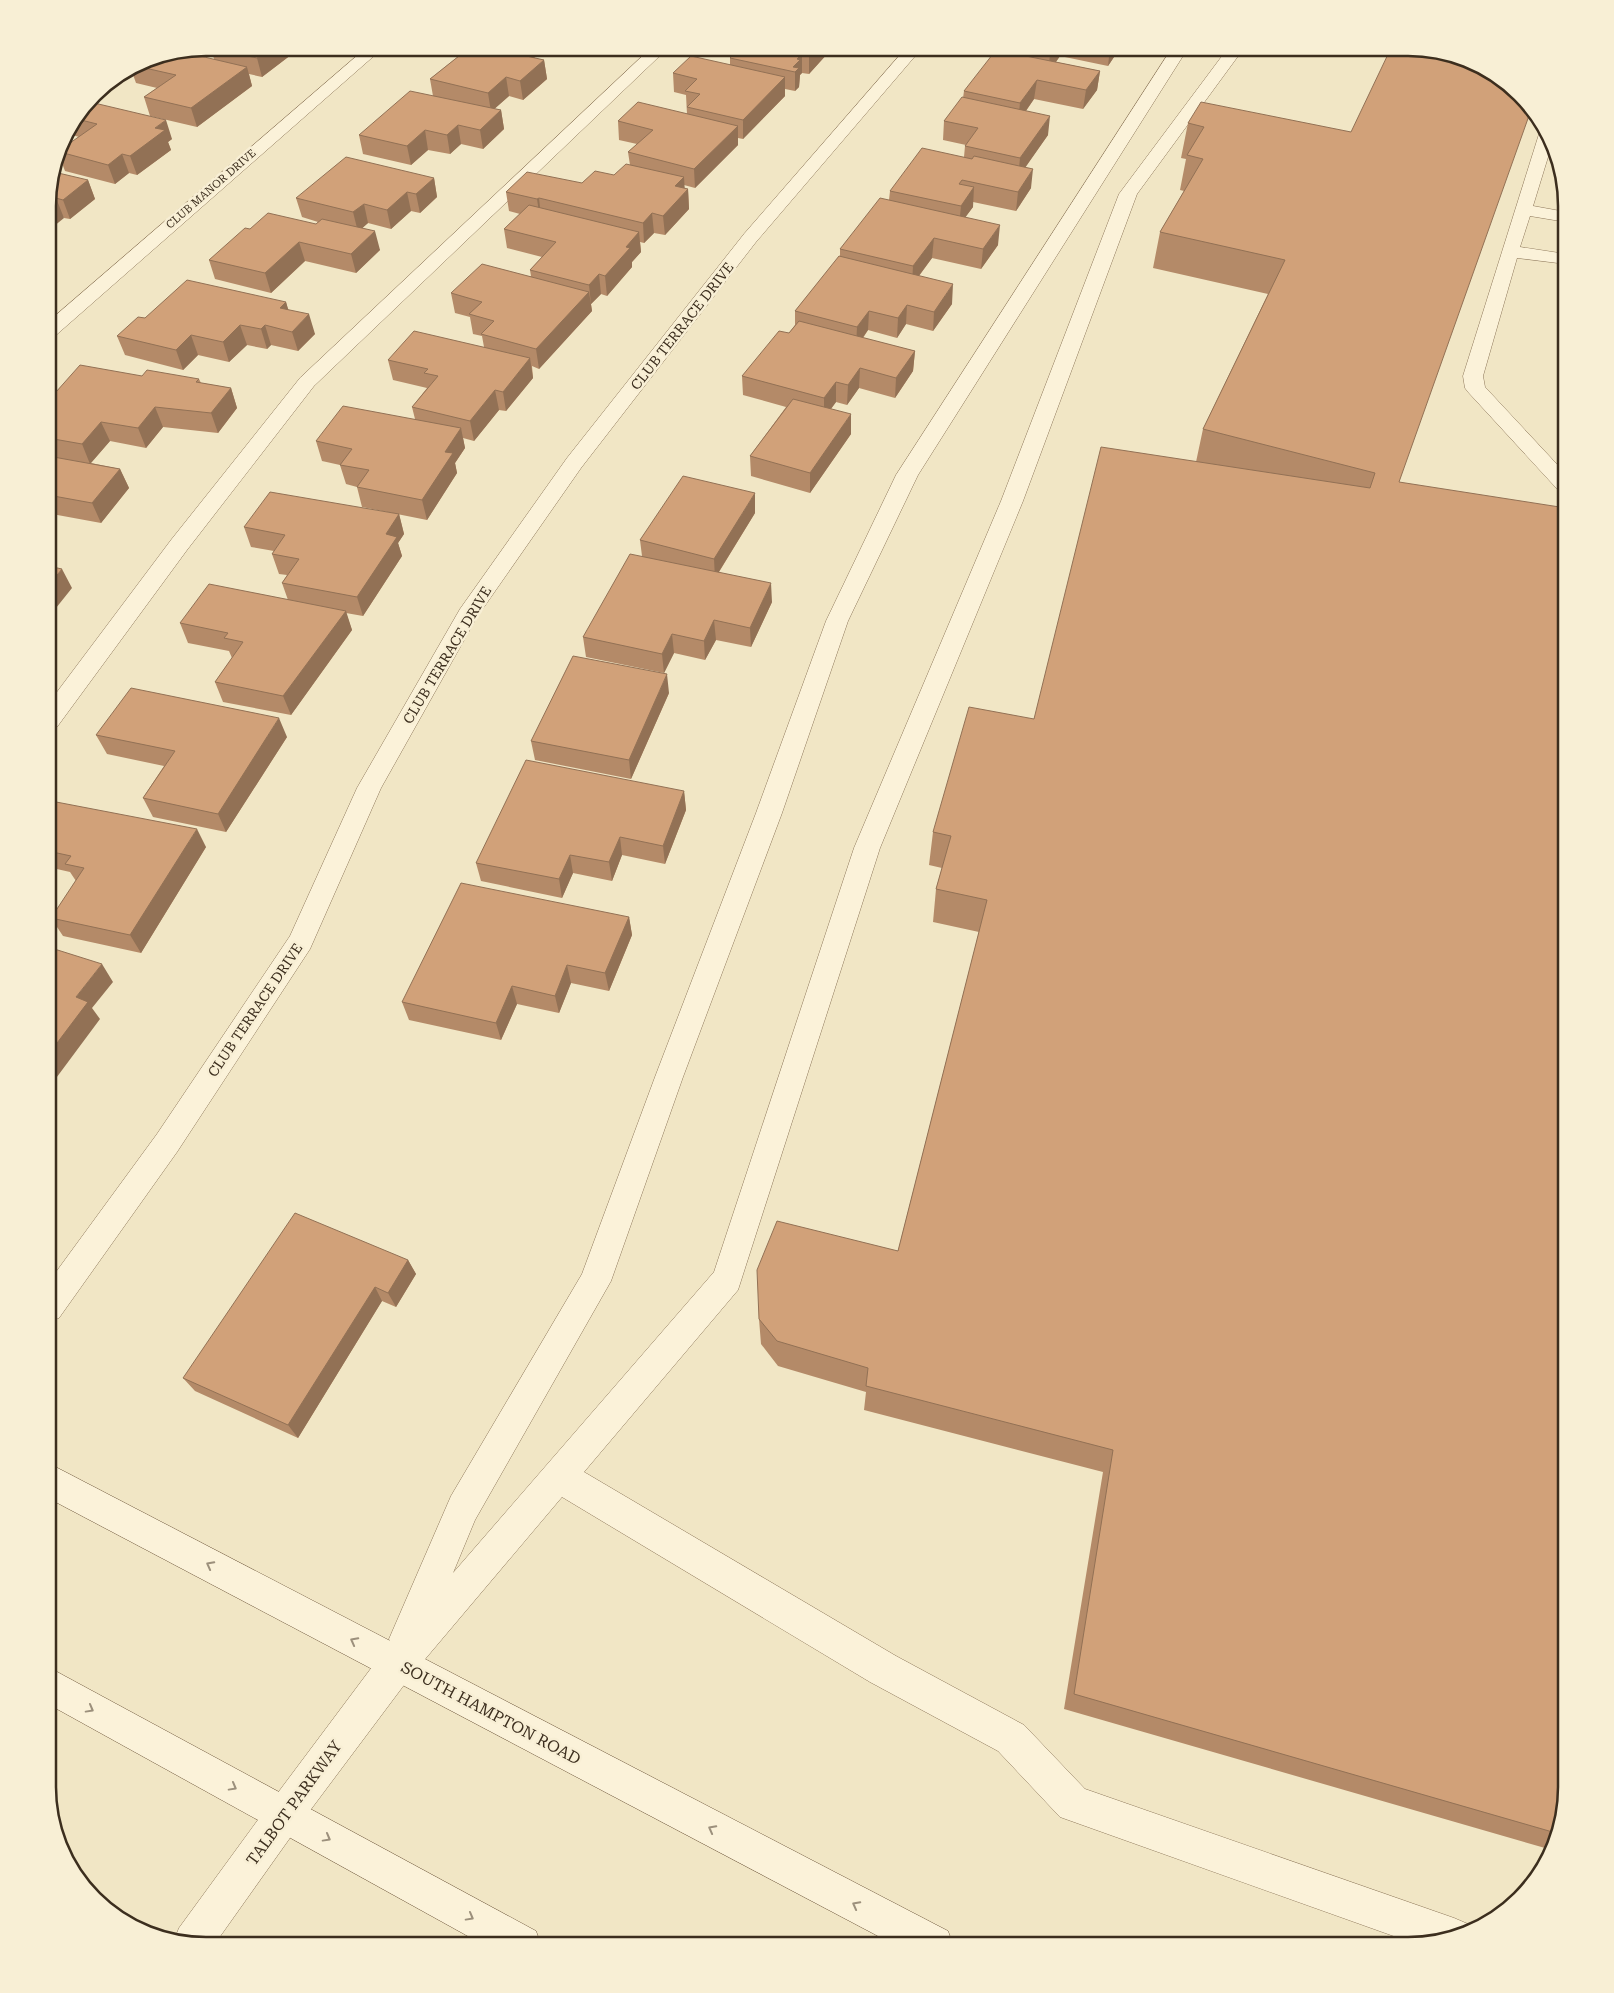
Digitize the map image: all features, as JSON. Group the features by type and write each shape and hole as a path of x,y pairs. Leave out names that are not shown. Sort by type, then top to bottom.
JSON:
{"street":[{"name":"CLUB MANOR DRIVE","path":"57,324 365,57"},
{"path":"57,709 179,545 307,382 650,57"},
{"name":"CLUB TERRACE DRIVE","path":"56,1296 167,1143 301,942 368,788 468,614 574,463 744,246 906,57"},
{"path":"397,1664 463,1508 596,1281 669,1077 769,813 838,622 907,475 1174,57"},
{"path":"397,1664 727,1280 867,848 1012,501 1128,194 1229,57"},
{"path":"1544,145 1510,251 1473,376 1475,388 1558,477"},
{"path":"1524,210 1558,216"},
{"path":"1510,251 1558,258"},
{"path":"559,1476 883,1669 1011,1738 1074,1804 1440,1933"},
{"name":"SOUTH HAMPTON ROAD","path":"56,1484 917,1937"},
{"name":"TALBOT PARKWAY","path":"197,1936 284,1815 397,1664"},
{"path":"56,1689 506,1937"}],"building":[{"path":"197,57 247,67 191,108 144,97 176,75 148,69 168,61"},
{"path":"458,57 531,57 544,60 520,81 506,77 488,93 430,79"},
{"path":"690,57 695,57 785,77 743,120 687,107 700,94 685,91 697,79 673,73"},
{"path":"799,57 797,59 800,60 793,67 799,68 795,72 730,58"},
{"path":"991,57 1031,57 1100,71 1086,90 1037,80 1020,103 964,91"},
{"path":"1387,57 1437,59 1456,64 1483,76 1499,87 1514,100 1528,117 1399,482 1558,507 1558,1787 1555,1816 1551,1832 1074,1694 1113,1450 866,1386 868,1368 777,1341 759,1319 757,1270 777,1221 898,1251 987,900 936,889 951,836 933,832 969,707 1034,719 1101,447 1370,488 1375,473 1203,429 1285,260 1160,232 1203,159 1187,155 1204,127 1188,123 1201,102 1351,132"},
{"path":"410,91 501,110 480,130 458,125 447,135 425,130 407,146 359,135"},
{"path":"962,97 1050,116 1020,158 965,146 978,128 944,121"},
{"path":"638,102 738,126 694,169 628,152 653,130 618,121"},
{"path":"97,104 166,120 155,128 165,130 130,156 122,154 108,165 66,154 71,142 97,124 83,121"},
{"path":"922,148 972,159 974,156 1033,169 1018,192 962,180 959,184 974,187 961,206 890,191"},
{"path":"346,157 434,178 416,194 407,192 387,210 364,204 353,212 296,198"},
{"path":"626,164 684,177 675,186 688,189 663,216 652,213 643,223 506,192 527,172 582,183 595,171 614,175"},
{"path":"60,173 88,180 63,200 57,198"},
{"path":"880,198 1000,225 983,249 934,238 913,266 840,249"},
{"path":"529,205 639,232 626,247 630,248 605,276 599,274 589,285 530,270 556,242 504,229"},
{"path":"268,213 316,224 322,219 375,231 351,254 299,242 265,273 209,260 245,228 250,229"},
{"path":"839,256 953,284 934,312 907,305 898,318 869,311 857,327 795,311"},
{"path":"482,264 589,292 536,349 481,334 494,321 469,314 482,302 451,293"},
{"path":"187,280 286,302 280,308 309,314 292,332 265,325 261,329 240,325 223,342 191,335 176,350 117,336 138,317 145,318"},
{"path":"799,321 915,351 896,378 860,368 848,385 836,382 824,398 742,376 779,331 789,333"},
{"path":"414,331 530,358 503,392 495,390 470,421 412,407 438,376 424,373 428,369 388,360"},
{"path":"80,365 142,376 147,370 199,379 196,382 231,388 211,413 155,407 138,428 101,422 82,444 57,440 57,391"},
{"path":"793,399 851,414 810,473 750,456"},
{"path":"343,406 461,428 445,452 453,453 422,500 357,487 369,470 340,465 352,449 316,441"},
{"path":"57,458 120,469 92,503 57,497"},
{"path":"683,476 755,493 714,559 640,540"},
{"path":"270,492 399,514 386,534 397,537 357,597 282,583 299,559 272,554 285,535 244,527"},
{"path":"630,554 771,583 750,628 714,620 704,641 672,634 662,654 583,637"},
{"path":"57,568 62,569 57,575"},
{"path":"209,584 346,611 283,696 215,682 243,642 224,638 228,633 180,623"},
{"path":"573,656 667,674 629,760 531,741"},
{"path":"131,688 279,718 218,814 143,798 175,751 96,735"},
{"path":"526,760 684,791 663,846 620,837 609,862 570,855 559,879 476,863"},
{"path":"57,802 197,829 130,935 57,919 57,910 84,868 65,864 71,856 57,853"},
{"path":"461,883 629,917 605,973 567,965 555,996 512,986 496,1023 402,1002"},
{"path":"57,950 102,964 76,997 88,1002 56,1044"},
{"path":"295,1213 408,1260 388,1293 375,1287 288,1425 183,1378"}]}
